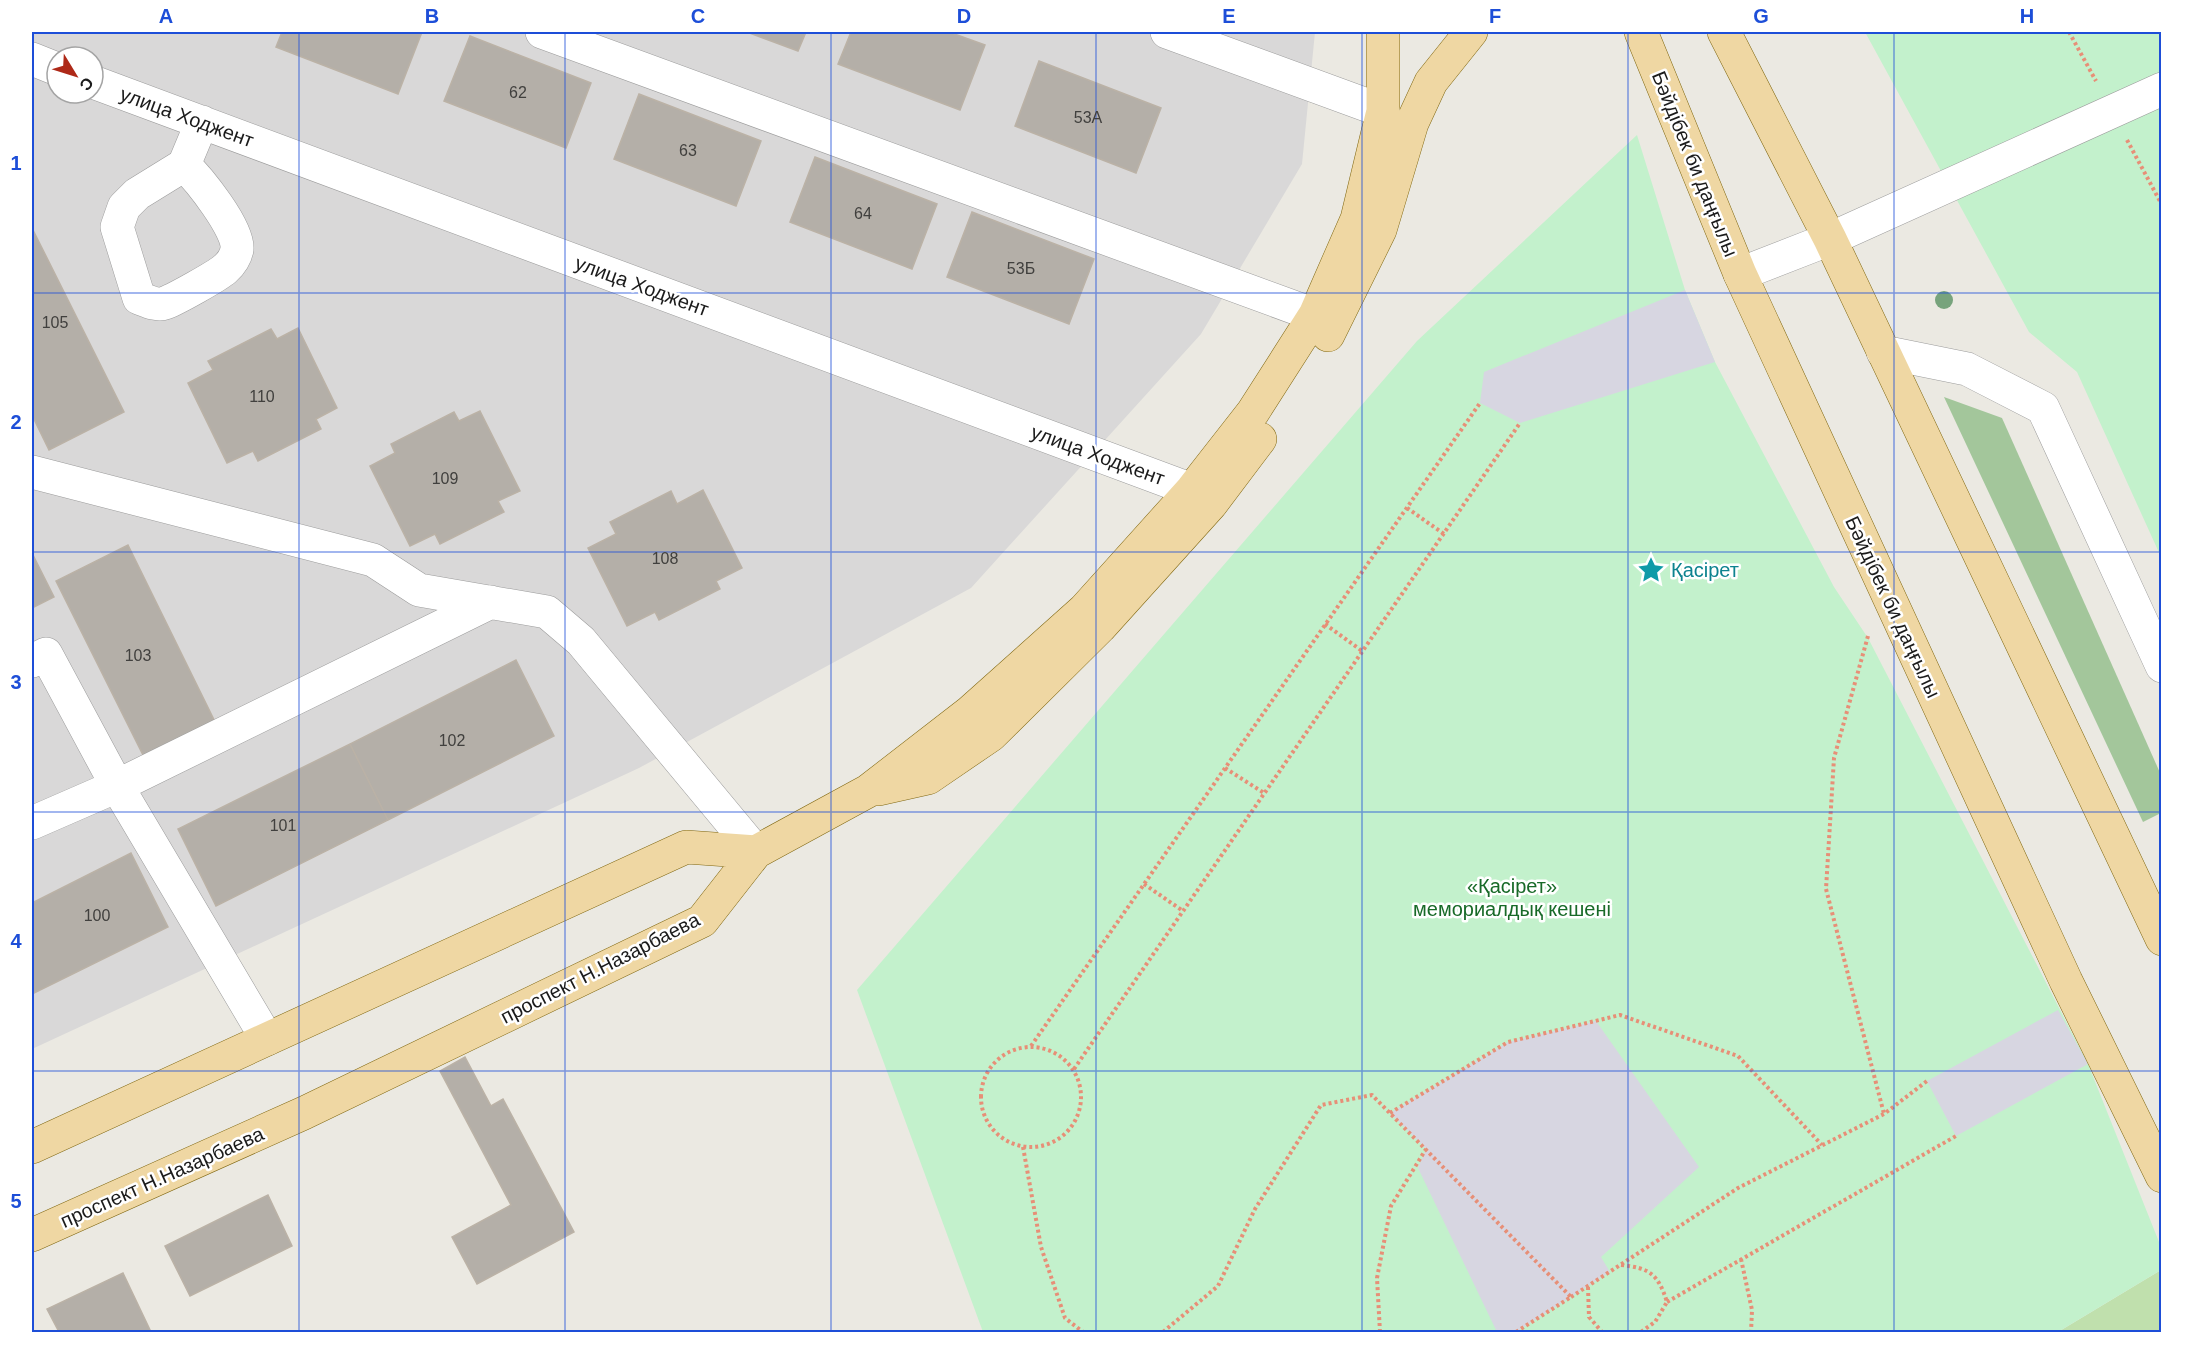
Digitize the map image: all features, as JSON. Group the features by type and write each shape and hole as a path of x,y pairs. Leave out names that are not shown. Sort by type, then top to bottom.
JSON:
{"main road":[{"path":"32,1147 686,847 756,852 868,791 970,712 1084,610 1192,490 1253,412 1315,315 1357,219 1383,111 1383,32"},
{"path":"868,791 927,778 991,735 1100,627 1211,504 1271,425 1335,325 1380,230 1412,123 1421,102 1431,82 1472,32"},
{"name":"Бәйдібек би даңғылы","path":"1641,32 1740,274 2066,981 2162,1176"},
{"path":"1724,32 1830,239 2162,939"},
{"name":"проспект Н.Назарбаева","path":"32,1235 303,1113 702,921 756,852"}],"street":[{"path":"542,32 1315,315"},
{"path":"1167,32 1383,111"},
{"name":"улица Ходжент","path":"105,86 1192,490"},
{"path":"1740,274 1830,239 2162,89"},
{"path":"184,165 202,122"},
{"path":"1883,352 1967,369 2043,408 2162,666"},
{"path":"32,472 373,560 418,591 547,612 581,641 756,852"},
{"path":"32,823 117,786 491,602"},
{"path":"32,660 46,654 117,786 267,1039"}],"path":[{"path":"1031,1046 1480,403"},
{"path":"1074,1069 1520,423"},
{"path":"1407,508 1444,534"},
{"path":"1325,624 1362,651"},
{"path":"1867,627 1868,638 1834,758 1826,889 1884,1114"},
{"path":"1225,768 1264,793"},
{"path":"1144,884 1183,911"},
{"path":"1390,1113 1509,1042 1620,1015 1738,1056 1822,1145"},
{"path":"1031,1046 1047,1049 1062,1056 1074,1069 1080,1084 1082,1101 1078,1117 1069,1131 1055,1142 1039,1147 1023,1147 1007,1142 994,1132 985,1118 981,1102 982,1086 988,1070 999,1058 1014,1049 1031,1046"},
{"path":"1516,1332 1730,1193 1884,1114 1927,1081"},
{"path":"1163,1332 1218,1286 1255,1209 1321,1105 1372,1095 1510,1238 1571,1297"},
{"path":"1641,1332 1647,1331 1655,1322 1667,1302 1956,1136"},
{"path":"1023,1147 1041,1247 1065,1318 1083,1332"},
{"path":"1380,1332 1377,1278 1391,1206 1426,1149"},
{"path":"1742,1259 1752,1310 1751,1332"},
{"path":"1621,1265 1640,1267 1659,1280 1667,1302"},
{"path":"1588,1287 1589,1317 1601,1332"}],"shaded area":[{"path":"32,32 1315,32 1302,164 1201,334 971,588 639,768 32,1049"},
{"path":"1685,290 1715,362 1520,423 1480,403 1484,372"},
{"path":"2058,1010 2088,1064 1956,1136 1927,1081"},
{"path":"1596,1021 1699,1167 1601,1257 1610,1272 1516,1332 1497,1332 1418,1168 1426,1149 1390,1113 1508,1042"}],"green space":[{"path":"1865,32 2161,32 2161,557 2077,372 2029,332"},
{"name":"«Қасірет» мемориалдық кешені","path":"1637,135 1685,290 1715,362 1834,587 1868,638 2088,1064 2161,1247 2161,1270 2058,1332 983,1332 857,990 1417,341"},
{"path":"1944,397 2002,418 2161,775 2161,813 2143,822"},
{"path":"2161,1270 2161,1332 2058,1332"}],"building":[{"path":"282,32 422,32 398,94 276,47"},
{"path":"747,32 806,32 798,51"},
{"path":"851,32 949,32 985,45 960,110 838,64"},
{"path":"470,36 591,83 566,148 444,101"},
{"path":"1039,61 1161,108 1136,173 1015,126"},
{"path":"639,94 761,141 736,206 614,159"},
{"path":"815,157 937,204 912,269 790,222"},
{"path":"972,212 1094,259 1069,324 947,277"},
{"path":"33,230 124,412 49,450 32,415"},
{"path":"298,328 337,408 316,419 321,429 258,461 253,451 227,463 188,383 213,370 208,361 271,329 277,339"},
{"path":"480,411 520,491 498,501 504,512 440,544 435,534 410,546 370,466 395,453 391,444 454,412 459,421"},
{"path":"703,490 742,568 716,581 720,589 659,620 655,612 627,626 588,548 616,534 610,522 671,491 677,504"},
{"path":"128,545 219,730 148,765 56,581"},
{"path":"32,553 54,597 32,608"},
{"path":"516,660 554,736 388,820 350,744"},
{"path":"350,744 388,820 216,906 178,829"},
{"path":"131,853 168,927 32,994 32,903"},
{"path":"465,1057 491,1106 503,1099 574,1232 477,1284 452,1237 511,1205 440,1071"},
{"path":"268,1195 292,1246 190,1296 165,1246"},
{"path":"123,1273 151,1332 59,1332 47,1309"}],"place":[{"name":"Қасірет","path":"1651,570"}]}
